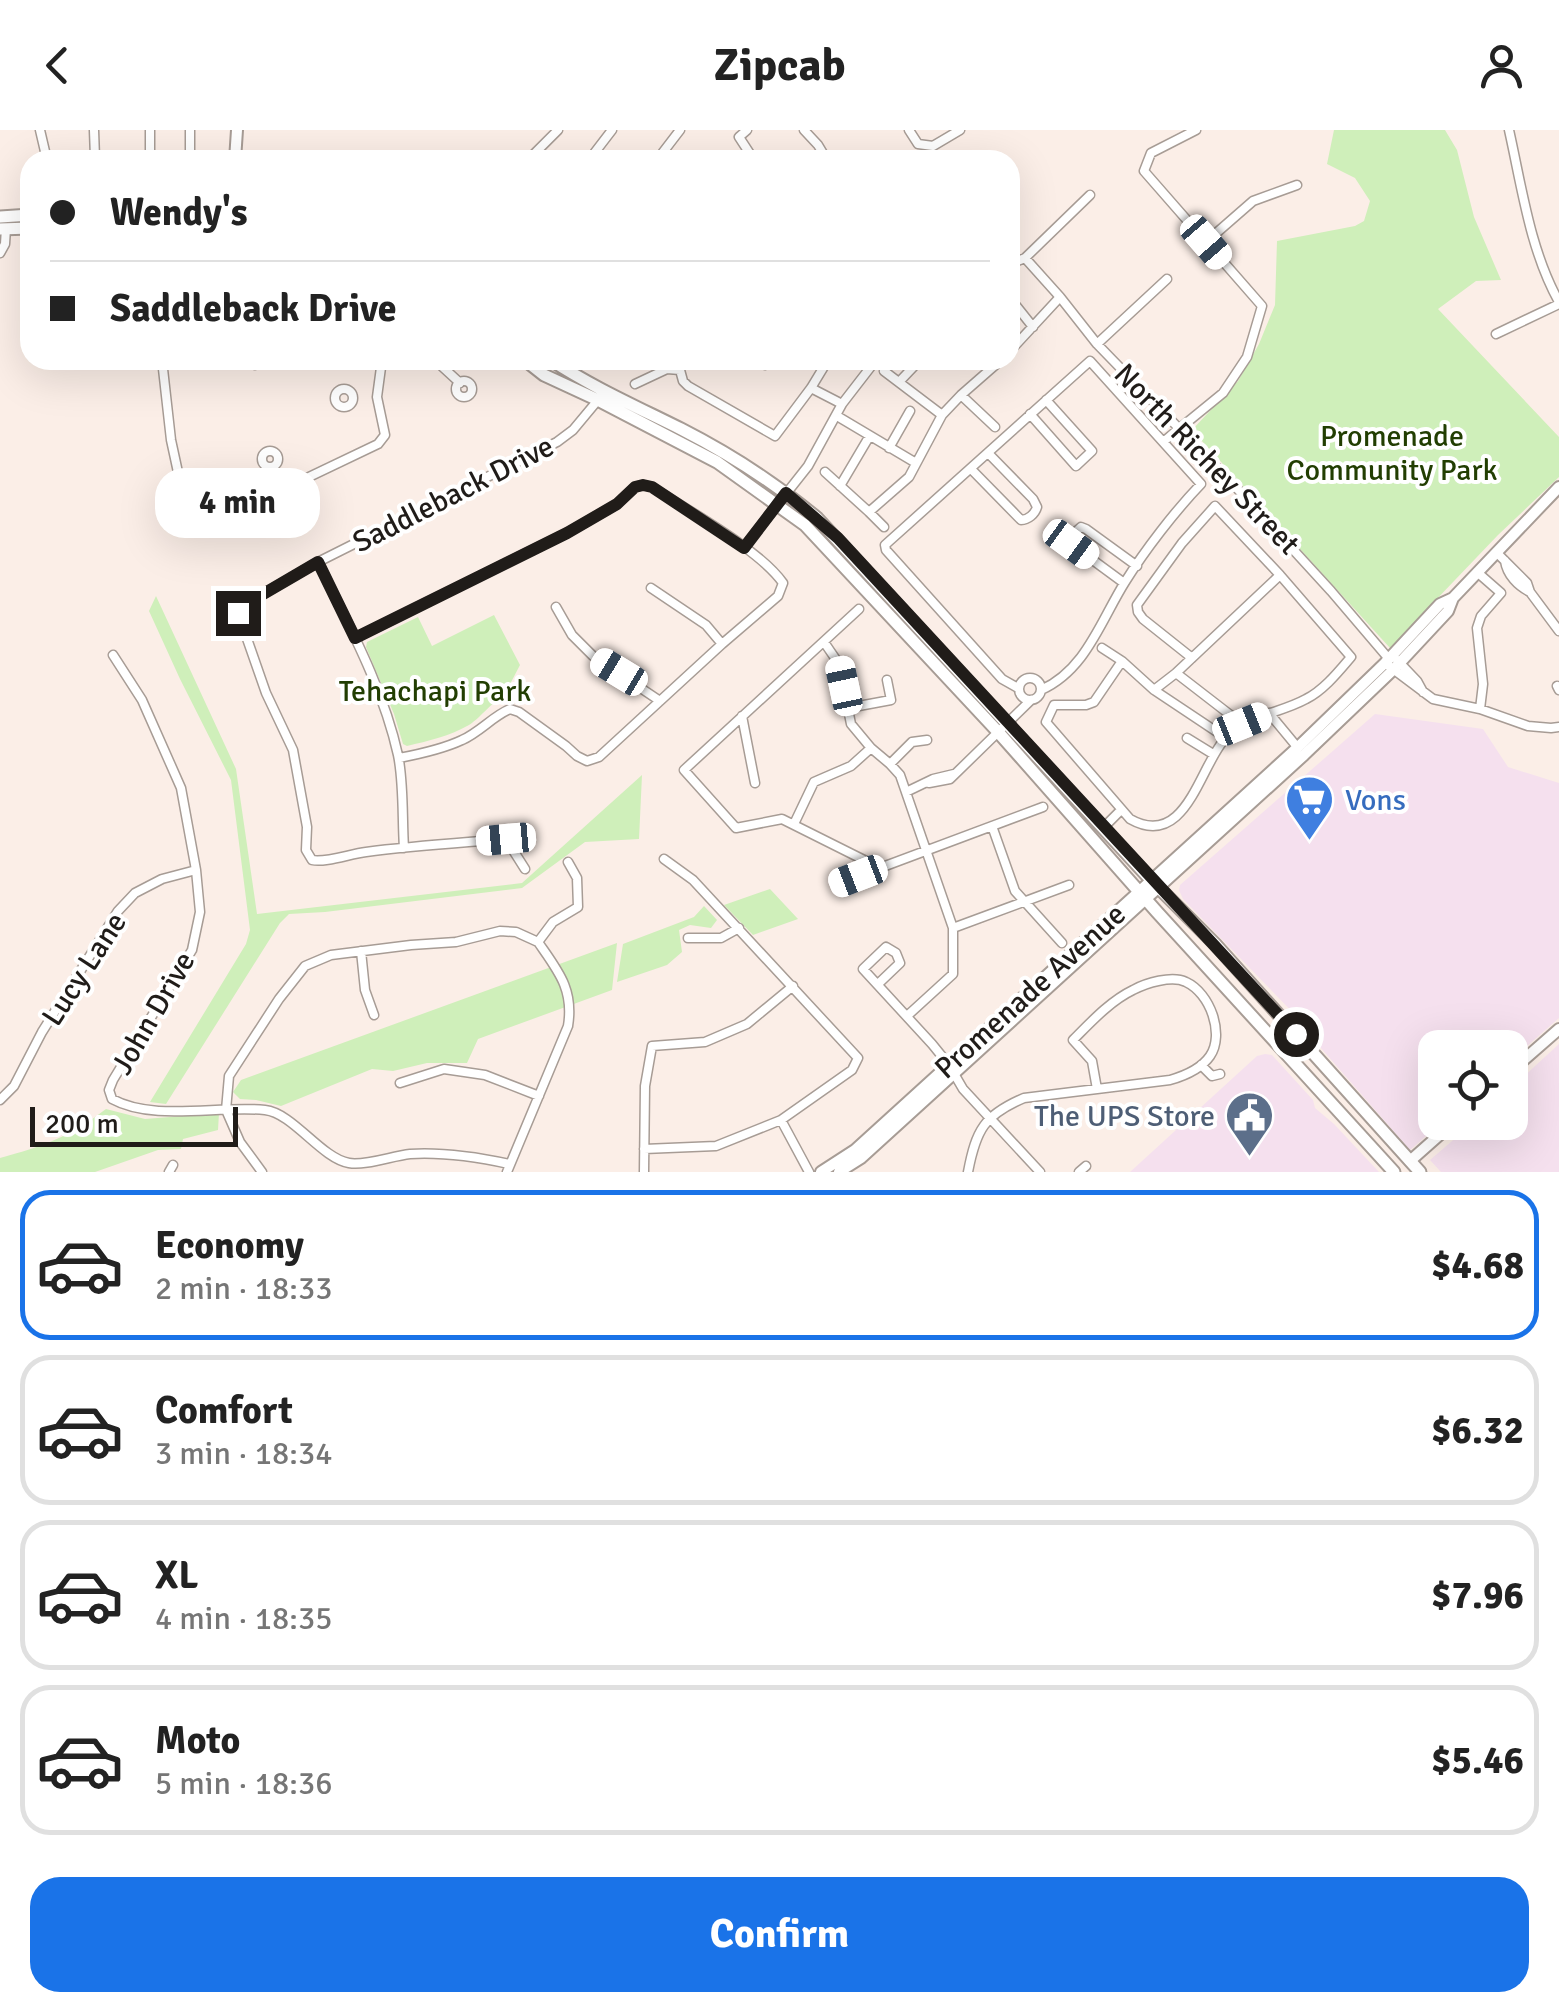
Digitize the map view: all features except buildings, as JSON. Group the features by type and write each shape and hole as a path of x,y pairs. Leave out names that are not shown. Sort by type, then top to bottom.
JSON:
{"main road":[{"path":"538,370 601,395"},
{"path":"565,370 601,395 782,498 1215,944 1420,1172"},
{"name":"Promenade Avenue","path":"839,1172 862,1158 952,1070 1301,751 1448,611 1453,598 1478,572 1501,557 1559,487"},
{"path":"1004,728 1144,895 1396,1172"},
{"path":"1528,1056 1559,1029"},
{"name":"Promenade Avenue","path":"821,1172 855,1150 952,1070"},
{"path":"1410,1161 1434,1140"}],"street":[{"path":"542,150 558,130"},
{"path":"597,150 612,130"},
{"path":"665,150 680,130"},
{"path":"747,130 739,137 747,150"},
{"path":"804,130 821,150"},
{"path":"909,130 918,144 932,146 960,130"},
{"path":"1164,442 1223,392 1247,357 1262,308 1144,170 1151,153 1196,130"},
{"path":"1496,334 1559,303 1541,264 1509,130"},
{"path":"1206,242 1253,201 1298,185"},
{"path":"1020,260 1090,195"},
{"path":"0,252 5,244 2,224"},
{"name":"North Richey Street","path":"1025,258 1097,344 1423,692 1433,699 1480,709 1528,726 1559,726"},
{"path":"1097,344 1166,279"},
{"path":"1020,341 1060,297"},
{"path":"1020,311 1033,327"},
{"path":"906,792 950,779 1038,697 1041,690 1076,664 1101,629 1124,583 1201,484 1090,361 885,546 1002,678 1031,700"},
{"path":"163,370 171,440 189,523 196,531 378,444 385,436 378,397 381,370"},
{"path":"446,370 460,382"},
{"path":"635,384 665,370"},
{"path":"680,370 683,382 775,436 822,370"},
{"path":"744,548 808,466 842,404 868,370"},
{"path":"899,382 910,370"},
{"path":"868,512 910,477 942,415 990,370"},
{"path":"884,371 942,415"},
{"path":"811,388 842,404"},
{"name":"Saddleback Drive","path":"404,848 322,862 312,860 306,850 307,828 293,750 266,693 238,613 246,604 318,562 558,442 601,395"},
{"path":"961,395 995,427"},
{"path":"353,398 378,397"},
{"path":"1030,414 1076,466 1092,451 1046,400"},
{"path":"888,448 910,411"},
{"path":"836,416 916,463"},
{"path":"840,486 870,437"},
{"path":"972,470 1021,520 1036,512 1033,499 988,452"},
{"path":"273,467 284,490"},
{"path":"825,472 884,527"},
{"path":"355,638 567,533 643,485 652,487 744,548 783,583 778,596 599,757 587,761 577,756 510,709 462,740 399,758"},
{"path":"1122,661 1094,702 1054,705 1046,722 1130,819 1156,826 1172,820 1184,809 1214,754 1242,724 1308,699 1352,657 1215,506 1182,543 1137,605 1143,619 1192,658"},
{"path":"1124,583 1071,544 1070,537 1081,527 1086,529 1137,566"},
{"path":"1501,557 1527,582 1559,632"},
{"path":"318,562 386,713 399,758 404,848 506,839 524,868"},
{"path":"1478,572 1501,593 1481,616 1477,628 1484,684 1480,709"},
{"path":"1154,690 1280,575"},
{"path":"651,588 706,625 722,644"},
{"path":"556,607 572,635 593,656 660,701"},
{"path":"859,610 684,770 736,828 782,819 880,868"},
{"path":"824,642 839,664 852,724 870,748 900,776 953,928 952,974 907,1016"},
{"path":"1102,648 1154,690 1226,738"},
{"name":"John Drive","path":"114,655 142,700 181,788 200,912 192,950 109,1090 112,1099 126,1106 226,1110"},
{"path":"1176,673 1242,724"},
{"path":"1018,688 1021,681 1032,677 1040,683 1041,690"},
{"path":"848,708 891,700 888,680"},
{"path":"1270,713 1301,751"},
{"path":"742,716 755,782"},
{"path":"1187,738 1214,754"},
{"path":"890,764 912,742 928,740"},
{"path":"794,824 814,782 852,766 870,748"},
{"path":"837,884 1042,808"},
{"path":"1104,827 1122,810"},
{"path":"992,826 1016,891 1062,943"},
{"path":"644,1149 716,1146 781,1120 852,1070 858,1058 694,880 664,859"},
{"path":"538,942 554,922 578,907 577,878 568,862"},
{"name":"Lucy Lane","path":"0,1100 14,1086 42,1032 118,911 135,894 162,879 196,870"},
{"path":"953,928 1069,885"},
{"path":"688,938 720,938 738,928"},
{"path":"226,1110 270,1110 332,1156 350,1164 410,1154 468,1156 508,1168 568,1026 571,1006 562,978 538,942 516,932 500,931 456,942 331,956 305,966 279,998 230,1076 226,1110 240,1142 262,1172"},
{"path":"878,984 900,963 896,954 886,948 863,969 1040,1172"},
{"path":"361,951 365,990 374,1014"},
{"path":"968,1172 973,1144 990,1116 1024,1098 1097,1089 1170,1080 1200,1065 1210,1057 1214,1046 1212,1009 1204,998 1187,982 1175,979 1148,984 1121,998 1073,1040 1092,1061 1097,1089"},
{"path":"644,1172 645,1086 652,1046 706,1042 747,1024 793,986"},
{"path":"1200,1065 1212,1076 1220,1074 1221,1067 1210,1057"},
{"path":"400,1083 444,1070 485,1074 539,1096"},
{"path":"781,1120 809,1172"},
{"path":"1396,1172 1410,1161"}],"shaded area":[{"path":"1375,714 1483,729 1508,767 1559,783 1559,1018 1528,1045 1528,1030 1418,1030 1418,1140 1421,1140 1410,1150 1302,1022 1183,899 1180,885"},
{"path":"1559,1044 1559,1172 1441,1172 1430,1160 1453,1140 1528,1140 1528,1072"},
{"path":"1272,1055 1313,1100 1315,1108 1379,1172 1130,1172 1257,1056"}],"green space":[{"name":"Promenade Community Park","path":"1334,130 1445,130 1457,150 1474,217 1501,280 1476,281 1438,309 1559,437 1559,477 1390,648 1192,430 1238,381 1259,344 1275,305 1277,241 1364,221 1370,201 1355,178 1327,164"},
{"path":"156,596 236,769 257,914 522,883 642,775 639,839 585,842 522,888 289,914 166,1104 150,1102 246,944 250,930 231,780 149,611"},
{"name":"Tehachapi Park","path":"494,615 520,665 507,696 462,729 403,744 367,642 418,617 432,646"},
{"path":"770,889 798,919 753,935 724,905"},
{"path":"704,906 717,920 711,928 690,925 679,930 682,952 667,965 617,982 623,944 694,917"},
{"path":"617,943 612,990 478,1039 467,1063 427,1063 393,1071 372,1069 281,1106 240,1099 233,1092 241,1080"},
{"path":"106,1109 145,1119 219,1113 218,1130 183,1139 181,1149 158,1150 95,1172 0,1172 0,1158 56,1140"}],"place":[{"name":"Vons","path":"1310,842"},
{"name":"The UPS Store","path":"1250,1158"}],"route":[{"path":"238,613 246,604 318,562 355,638 567,533 617,504 635,487 652,487 744,548 786,493 838,538 1296,1034"}]}
